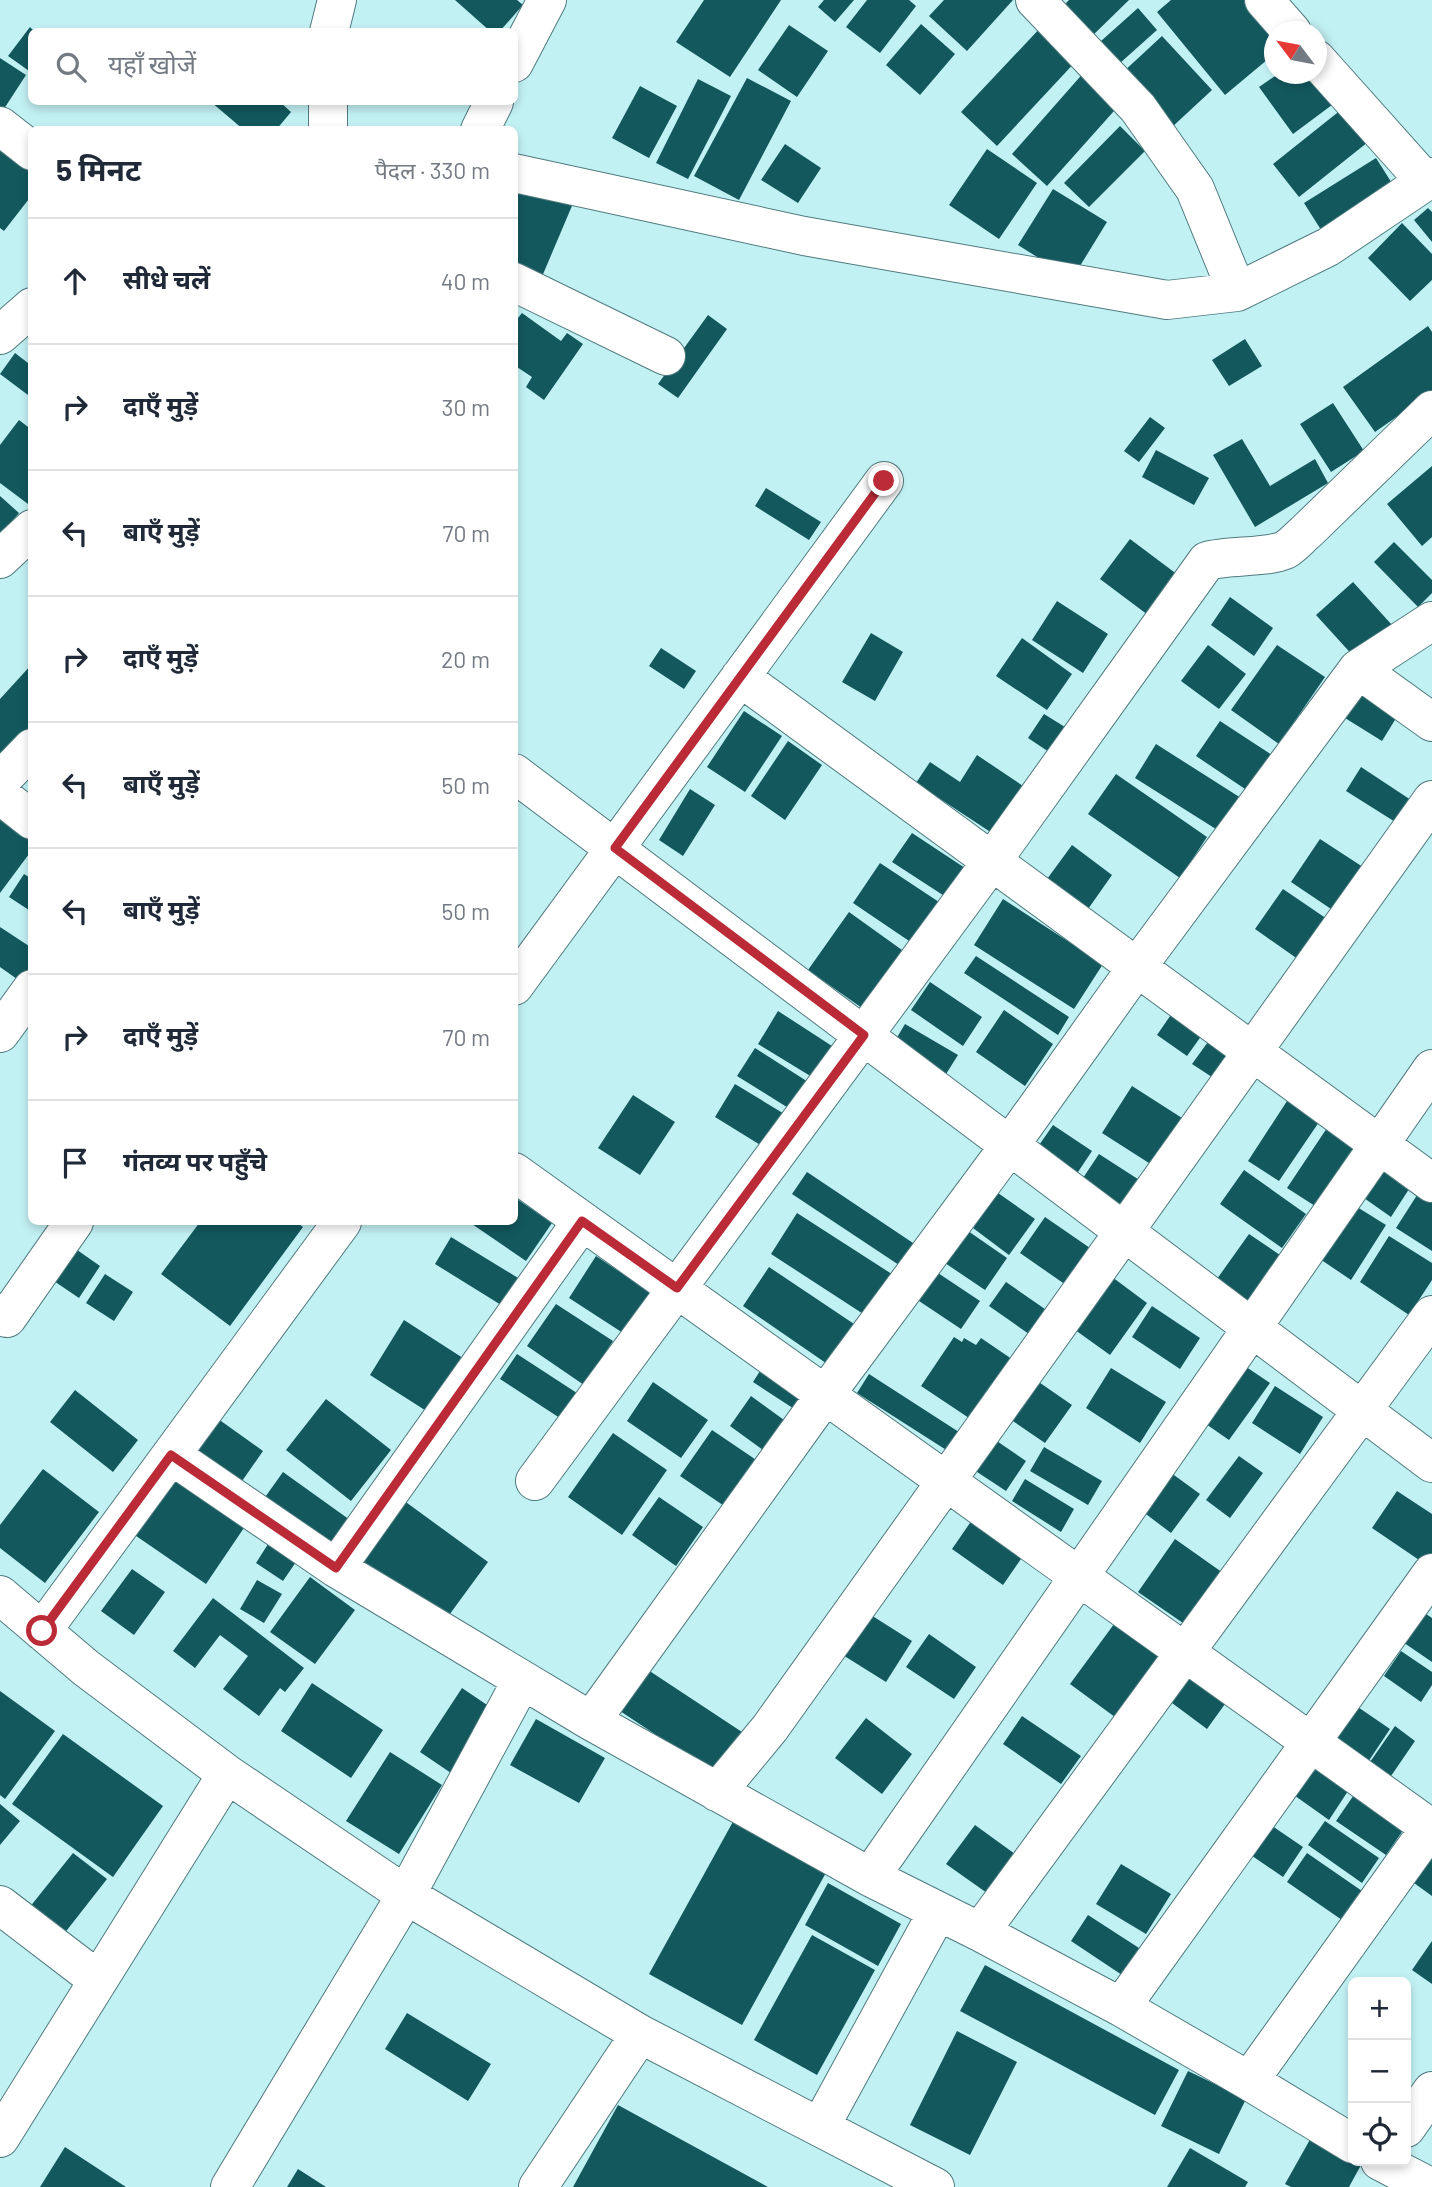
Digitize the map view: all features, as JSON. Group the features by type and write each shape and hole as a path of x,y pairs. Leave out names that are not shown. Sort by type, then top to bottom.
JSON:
{"street":[{"path":"330,28 337,0"},
{"path":"518,55 547,0"},
{"path":"1035,0 1138,108 1188,178 1237,292"},
{"path":"518,174 804,236 1167,300 1237,292 1328,247 1429,179 1327,70"},
{"path":"328,105 328,126"},
{"path":"482,126 492,105"},
{"path":"0,126 28,148"},
{"path":"518,284 666,356"},
{"path":"0,335 28,310"},
{"path":"535,1480 992,861 1207,561 1227,556 1257,555 1284,550 1432,410"},
{"path":"518,981 884,481"},
{"path":"0,559 28,533"},
{"path":"591,1721 1137,967 1358,669 1432,621"},
{"path":"1358,669 1432,722"},
{"path":"740,677 1432,1183"},
{"path":"0,781 28,752"},
{"path":"518,776 1432,1463"},
{"path":"0,795 28,817"},
{"path":"717,1792 771,1728 1432,800"},
{"path":"870,1877 1432,1069"},
{"path":"518,1175 1431,1827 1250,2081"},
{"path":"336,1568 582,1221"},
{"path":"0,1313 7,1318 72,1225"},
{"path":"42,1631 171,1455 331,1225"},
{"path":"980,1932 1432,1315"},
{"path":"171,1455 336,1568 591,1721 870,1877 1121,2007 1348,2141"},
{"path":"1121,2007 1432,1573"},
{"path":"0,1595 86,1668 227,1774 406,1895 640,2034 936,2187"},
{"path":"230,2187 406,1895 522,1680"},
{"path":"0,2138 227,1774"},
{"path":"0,1905 98,1980"},
{"path":"820,2127 939,1911"},
{"path":"538,2187 640,2034"},
{"path":"1411,2121 1432,2091"},
{"path":"1391,2166 1430,2187"}],"building":[{"path":"455,0 517,0 523,5 503,28 486,28"},
{"path":"704,0 781,0 730,77 676,42"},
{"path":"824,0 854,0 835,22 818,7"},
{"path":"867,0 909,0 916,6 880,53 846,27"},
{"path":"944,0 1013,0 967,51 929,16"},
{"path":"1069,0 1129,0 1088,40 1059,10"},
{"path":"1171,0 1247,0 1264,21 1264,62 1225,95 1157,12"},
{"path":"1138,8 1157,30 1110,72 1091,50"},
{"path":"921,24 955,54 920,95 886,65"},
{"path":"789,25 828,51 797,97 758,70"},
{"path":"1043,25 1079,58 997,146 961,112"},
{"path":"28,30 28,70 8,56"},
{"path":"1162,36 1212,90 1171,128 1121,74"},
{"path":"0,58 26,75 0,115"},
{"path":"1086,70 1122,102 1047,186 1012,154"},
{"path":"747,78 791,101 739,200 694,176"},
{"path":"698,79 731,96 688,179 656,163"},
{"path":"1264,84 1322,84 1336,102 1293,134 1259,87"},
{"path":"640,86 677,106 649,158 612,138"},
{"path":"215,105 283,105 291,112 279,126 239,126"},
{"path":"1342,109 1368,142 1299,197 1273,164"},
{"path":"1120,126 1145,151 1089,207 1064,183"},
{"path":"0,137 28,158 28,200 4,231 0,228"},
{"path":"785,144 821,168 798,203 761,180"},
{"path":"987,149 1037,183 999,239 949,205"},
{"path":"1376,158 1395,188 1323,233 1304,203"},
{"path":"521,179 577,194 541,279 518,270 518,185"},
{"path":"1053,189 1107,222 1072,279 1018,245"},
{"path":"1428,208 1432,212 1432,242 1414,220"},
{"path":"1402,223 1432,254 1432,280 1410,301 1368,258"},
{"path":"522,313 561,341 567,333 583,344 544,400 526,387 532,377 518,368 518,318"},
{"path":"708,315 727,329 678,398 658,384"},
{"path":"1428,326 1432,332 1432,392 1375,432 1343,387"},
{"path":"1245,339 1262,366 1229,386 1212,360"},
{"path":"15,353 28,363 28,395 0,374"},
{"path":"1333,403 1364,451 1331,472 1300,424"},
{"path":"1150,417 1165,428 1139,462 1124,451"},
{"path":"19,420 28,427 28,504 0,483 0,445"},
{"path":"1242,439 1270,486 1315,459 1328,483 1255,527 1213,455"},
{"path":"1156,450 1209,478 1194,505 1142,477"},
{"path":"1432,466 1432,537 1422,546 1387,504"},
{"path":"766,488 821,522 809,540 755,506"},
{"path":"0,496 19,513 0,535"},
{"path":"1130,539 1178,575 1148,615 1100,579"},
{"path":"1394,542 1432,580 1432,593 1418,607 1374,562"},
{"path":"1353,582 1392,625 1356,659 1316,615"},
{"path":"1230,597 1273,628 1254,656 1211,625"},
{"path":"1057,601 1108,634 1083,673 1032,640"},
{"path":"871,633 903,652 875,701 842,682"},
{"path":"1022,638 1072,674 1047,710 996,676"},
{"path":"1208,645 1246,674 1219,709 1181,681"},
{"path":"1277,645 1325,677 1279,744 1231,710"},
{"path":"661,648 696,671 684,689 649,666"},
{"path":"28,668 28,743 0,759 0,699"},
{"path":"1361,692 1398,715 1382,741 1345,718"},
{"path":"744,711 782,736 745,792 707,767"},
{"path":"1044,714 1073,732 1058,758 1028,738"},
{"path":"1220,721 1275,757 1251,793 1196,756"},
{"path":"788,741 822,765 785,820 751,796"},
{"path":"1156,744 1241,798 1219,831 1135,778"},
{"path":"977,755 1029,790 998,837 916,783 930,762 960,782"},
{"path":"1361,767 1414,802 1400,825 1346,791"},
{"path":"1116,774 1207,837 1180,878 1088,814"},
{"path":"690,789 715,805 683,856 659,840"},
{"path":"0,799 28,818 28,855 0,893"},
{"path":"912,833 968,870 949,899 892,862"},
{"path":"1320,839 1366,869 1337,913 1291,882"},
{"path":"1072,845 1112,875 1081,919 1039,890"},
{"path":"880,863 942,904 915,945 853,903"},
{"path":"24,874 28,876 28,909 9,897"},
{"path":"1283,889 1330,921 1302,962 1255,929"},
{"path":"1003,899 1103,964 1074,1009 974,945"},
{"path":"849,912 902,950 862,1008 808,970"},
{"path":"0,927 28,945 28,978 24,984 0,967"},
{"path":"976,956 1069,1017 1058,1035 964,973"},
{"path":"930,982 982,1017 963,1046 911,1010"},
{"path":"1177,1006 1207,1028 1187,1056 1157,1035"},
{"path":"1004,1010 1053,1044 1025,1086 976,1052"},
{"path":"778,1011 832,1046 812,1077 758,1044"},
{"path":"905,1024 958,1055 941,1082 889,1051"},
{"path":"1213,1035 1235,1050 1215,1079 1192,1064"},
{"path":"755,1048 816,1087 798,1114 737,1076"},
{"path":"735,1084 796,1121 775,1154 715,1117"},
{"path":"1132,1086 1193,1125 1163,1172 1102,1133"},
{"path":"633,1095 675,1122 640,1175 598,1148"},
{"path":"1287,1101 1319,1122 1279,1181 1248,1161"},
{"path":"1053,1125 1092,1151 1074,1178 1035,1151"},
{"path":"1329,1125 1358,1143 1315,1206 1287,1188"},
{"path":"1099,1154 1144,1183 1126,1210 1081,1181"},
{"path":"1374,1161 1411,1186 1391,1217 1354,1191"},
{"path":"1244,1170 1306,1214 1282,1248 1220,1204"},
{"path":"807,1172 919,1247 905,1269 792,1194"},
{"path":"1419,1192 1432,1200 1432,1251 1396,1228"},
{"path":"998,1193 1035,1219 1009,1255 973,1228"},
{"path":"518,1200 552,1223 526,1261 473,1225 518,1225"},
{"path":"1349,1202 1386,1225 1351,1280 1314,1255"},
{"path":"797,1213 898,1278 871,1319 771,1254"},
{"path":"1045,1217 1090,1248 1066,1285 1020,1253"},
{"path":"198,1225 303,1227 230,1326 161,1274"},
{"path":"968,1231 1007,1258 985,1290 945,1263"},
{"path":"1249,1234 1280,1255 1243,1308 1212,1286"},
{"path":"1389,1236 1432,1263 1432,1280 1409,1315 1360,1282"},
{"path":"451,1237 523,1281 506,1308 435,1264"},
{"path":"70,1245 100,1266 79,1298 48,1277"},
{"path":"596,1256 650,1292 623,1333 569,1298"},
{"path":"769,1267 863,1330 836,1370 743,1306"},
{"path":"938,1273 980,1301 961,1329 919,1301"},
{"path":"105,1274 133,1292 114,1321 86,1303"},
{"path":"1108,1274 1147,1303 1110,1355 1071,1327"},
{"path":"1006,1282 1055,1316 1039,1341 989,1306"},
{"path":"556,1304 613,1341 584,1385 527,1346"},
{"path":"1152,1306 1200,1338 1180,1369 1132,1337"},
{"path":"404,1320 466,1360 431,1414 370,1375"},
{"path":"954,1337 962,1342 964,1338 976,1345 981,1338 1019,1364 978,1424 921,1386"},
{"path":"517,1354 583,1397 566,1422 500,1379"},
{"path":"1233,1358 1270,1383 1229,1440 1193,1415"},
{"path":"767,1360 816,1391 802,1414 753,1382"},
{"path":"1111,1368 1166,1402 1140,1443 1086,1408"},
{"path":"869,1374 962,1434 951,1453 857,1393"},
{"path":"1033,1378 1072,1405 1045,1443 1007,1417"},
{"path":"653,1382 708,1420 681,1458 627,1421"},
{"path":"1275,1386 1323,1417 1300,1454 1252,1423"},
{"path":"75,1390 138,1440 113,1472 50,1422"},
{"path":"751,1396 795,1428 774,1458 730,1426"},
{"path":"326,1399 391,1450 351,1501 286,1450"},
{"path":"207,1411 263,1451 240,1484 183,1445"},
{"path":"712,1430 768,1468 736,1514 680,1476"},
{"path":"613,1433 667,1470 622,1535 568,1497"},
{"path":"988,1435 1026,1461 1006,1491 968,1466"},
{"path":"1044,1447 1102,1481 1088,1505 1030,1471"},
{"path":"1239,1456 1263,1473 1230,1518 1206,1500"},
{"path":"172,1462 252,1516 206,1584 126,1529"},
{"path":"1163,1467 1200,1494 1171,1533 1134,1505"},
{"path":"43,1469 99,1512 45,1583 0,1548 0,1525"},
{"path":"283,1472 350,1520 329,1548 263,1500"},
{"path":"1025,1479 1074,1509 1061,1532 1012,1501"},
{"path":"1397,1491 1432,1514 1432,1553 1425,1564 1372,1528"},
{"path":"659,1497 703,1527 676,1566 632,1535"},
{"path":"403,1500 488,1562 444,1622 359,1559"},
{"path":"972,1520 1023,1556 1003,1585 952,1549"},
{"path":"1175,1539 1233,1580 1196,1632 1138,1592"},
{"path":"270,1541 298,1559 283,1581 256,1563"},
{"path":"132,1569 165,1592 134,1635 101,1611"},
{"path":"310,1577 355,1610 315,1664 270,1632"},
{"path":"257,1580 282,1594 264,1623 240,1609"},
{"path":"213,1598 304,1668 285,1692 280,1688 259,1716 223,1689 248,1656 220,1635 195,1668 173,1651"},
{"path":"1414,1606 1432,1618 1432,1662 1394,1636"},
{"path":"863,1610 912,1641 886,1682 838,1652"},
{"path":"1117,1620 1166,1655 1119,1720 1070,1684"},
{"path":"929,1634 976,1667 954,1699 906,1667"},
{"path":"1401,1651 1432,1672 1432,1685 1421,1702 1384,1676"},
{"path":"642,1666 745,1734 718,1776 614,1707"},
{"path":"1191,1668 1230,1697 1207,1729 1168,1700"},
{"path":"312,1683 383,1730 351,1778 281,1731"},
{"path":"462,1688 493,1709 451,1773 420,1752"},
{"path":"0,1691 55,1731 5,1799 0,1795"},
{"path":"1352,1703 1390,1729 1368,1762 1330,1736"},
{"path":"1022,1716 1081,1756 1061,1784 1003,1744"},
{"path":"866,1718 912,1754 882,1794 835,1758"},
{"path":"536,1719 605,1758 579,1803 510,1765"},
{"path":"1395,1726 1415,1741 1391,1776 1370,1762"},
{"path":"63,1734 163,1806 113,1877 12,1804"},
{"path":"390,1752 442,1785 399,1854 346,1821"},
{"path":"1306,1757 1350,1788 1329,1820 1284,1788"},
{"path":"1358,1789 1408,1823 1386,1855 1336,1821"},
{"path":"0,1804 20,1821 0,1845"},
{"path":"735,1818 828,1869 742,2025 649,1974"},
{"path":"1262,1819 1303,1847 1283,1877 1242,1849"},
{"path":"1325,1821 1379,1858 1362,1883 1308,1845"},
{"path":"975,1825 1015,1854 987,1893 946,1864"},
{"path":"1432,1848 1432,1896 1403,1875"},
{"path":"73,1853 107,1879 60,1939 25,1913"},
{"path":"1307,1853 1362,1891 1342,1920 1287,1882"},
{"path":"1121,1864 1171,1894 1146,1934 1096,1904"},
{"path":"828,1883 901,1924 878,1966 805,1925"},
{"path":"1088,1915 1139,1948 1122,1975 1071,1941"},
{"path":"812,1935 875,1970 817,2075 754,2040"},
{"path":"1432,1941 1432,1984 1412,1970"},
{"path":"985,1965 1179,2070 1155,2115 960,2011"},
{"path":"407,2013 491,2064 468,2101 385,2049"},
{"path":"957,2031 1017,2062 970,2155 910,2125"},
{"path":"1188,2071 1246,2099 1219,2154 1161,2126"},
{"path":"618,2105 768,2187 573,2187"},
{"path":"1312,2136 1348,2157 1348,2166 1360,2166 1349,2187 1291,2187 1285,2184"},
{"path":"65,2147 126,2187 40,2187"},
{"path":"1190,2148 1248,2182 1245,2187 1167,2187"},
{"path":"298,2169 326,2187 287,2187"}],"route":[{"path":"42,1631 171,1455 336,1568 582,1221 677,1288 864,1035 615,848 884,481"}]}
